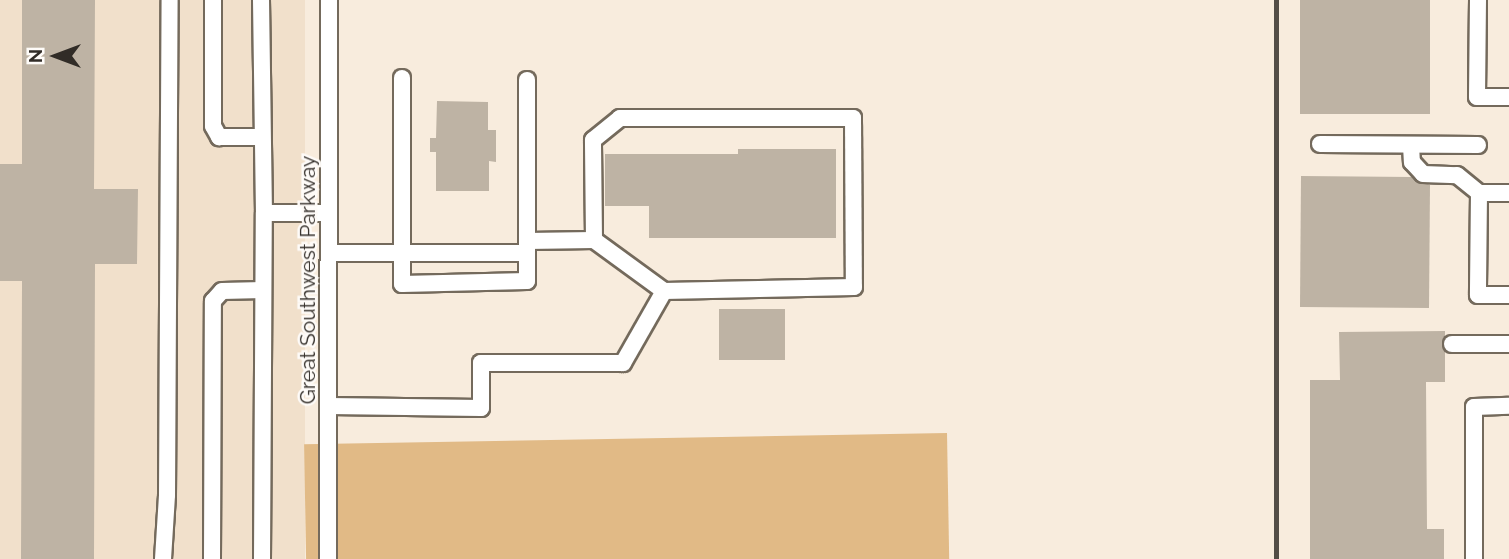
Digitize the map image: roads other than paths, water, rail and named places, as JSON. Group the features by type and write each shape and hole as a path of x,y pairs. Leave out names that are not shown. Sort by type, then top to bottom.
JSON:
{"street":[{"path":"163,559 167,495 170,0"},
{"path":"213,0 213,126 219,136 261,136"},
{"path":"261,0 264,213 262,559"},
{"name":"Great Southwest Parkway","path":"328,0 328,559"},
{"path":"1478,0 1477,97 1509,97"},
{"path":"402,78 402,284 527,281 527,80"},
{"path":"329,253 402,253 527,247 594,240 664,291 854,287 853,118 620,118 593,140 594,240"},
{"path":"1320,144 1478,145"},
{"path":"1411,145 1412,162 1423,174 1457,174 1479,193 1509,193"},
{"path":"1479,193 1478,295 1509,295"},
{"path":"264,213 329,213"},
{"path":"212,559 213,301 222,291 263,290"},
{"path":"329,406 481,408 481,363 624,363 664,291"},
{"path":"1452,344 1509,344"},
{"path":"1474,559 1474,407 1509,407"}],"railway":[{"path":"1276,0 1276,559"}]}
